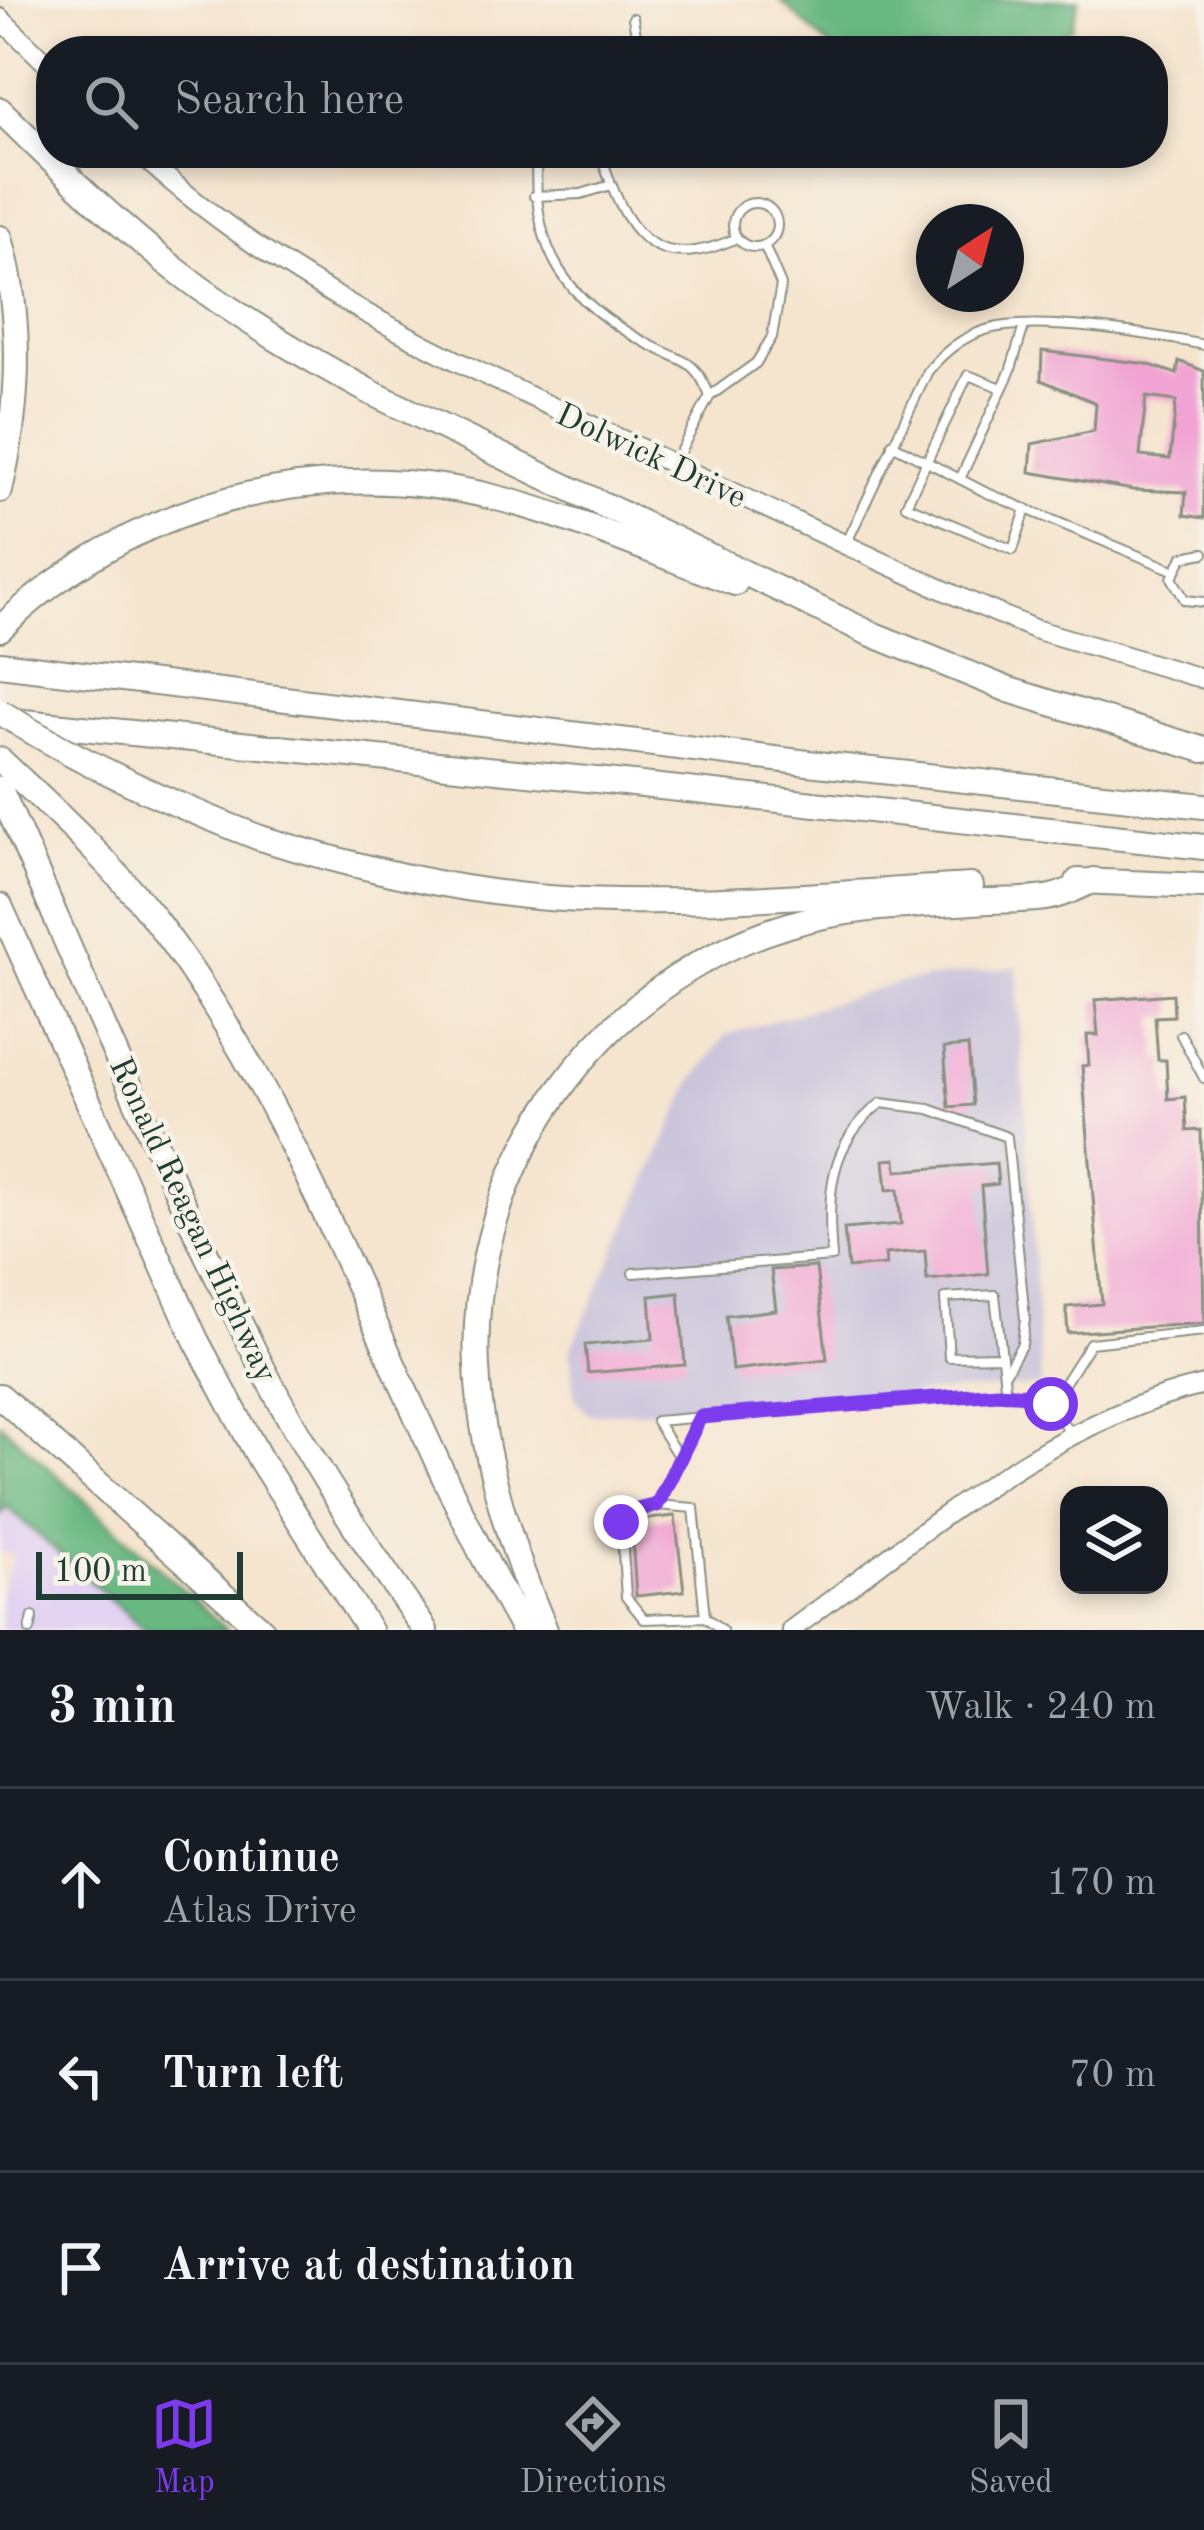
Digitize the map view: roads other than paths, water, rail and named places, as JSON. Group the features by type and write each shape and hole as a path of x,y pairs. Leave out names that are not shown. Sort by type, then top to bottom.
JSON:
{"highway":[{"path":"0,110 36,144"},
{"path":"61,168 180,273 301,354 370,392 867,632"},
{"path":"0,238 16,347 14,406 0,490"},
{"path":"0,629 53,583 137,533 193,509 252,492 343,481 399,482 497,498 867,632 1009,690 1204,749"},
{"path":"0,664 808,763 1204,806"},
{"path":"0,716 54,726 1204,847"},
{"path":"0,716 174,805 260,838 443,884 545,898 643,902 1094,880 1204,886"},
{"path":"0,760 152,916 243,1053 307,1179 478,1551 523,1630"},
{"name":"Ronald Reagan Highway","path":"0,789 196,1232 262,1368 315,1462 425,1630"},
{"path":"545,1630 496,1491 476,1364 477,1309 495,1216 514,1166 549,1102 574,1068 635,1006 716,953 764,932 863,910 1053,896 1094,880"},
{"name":"Ronald Reagan Highway","path":"0,907 196,1340 261,1461 369,1630"},
{"path":"0,1375 262,1630"},
{"path":"0,1396 228,1598"}],"main road":[{"path":"0,18 36,53"},
{"name":"Dolwick Drive","path":"157,168 232,230 405,335 845,545 1034,628 1204,679"},
{"path":"791,1630 1070,1435 1139,1403 1204,1385"}],"lane":[{"path":"633,18 636,36"},
{"path":"536,168 534,196 544,241 569,286 598,316 699,369 710,396"},
{"path":"605,168 632,228 649,245 672,254 701,252 737,238"},
{"path":"534,196 581,194 611,185"},
{"path":"756,202 769,208 776,220 775,235 764,245 750,246 737,238 733,218 742,206 756,202"},
{"path":"673,464 710,396 756,363 772,338 781,285 764,245"},
{"path":"959,479 1003,388 1024,326"},
{"path":"845,545 928,371 964,339 992,328 1024,326 1152,333 1204,345"},
{"path":"1003,388 968,375 906,505 1013,550 1026,509"},
{"path":"892,444 959,479 1173,570"},
{"path":"1204,553 1183,557 1172,578 1178,594 1193,603 1204,602"},
{"path":"1181,1035 1204,1078"},
{"path":"633,1273 832,1257 827,1203 844,1142 881,1103 929,1109 1007,1137 1025,1319 1022,1344 1004,1375"},
{"path":"1002,1356 949,1357 945,1298 994,1294 1002,1356 1006,1394"},
{"path":"1051,1404 1090,1343 1204,1331"},
{"path":"680,1460 656,1420 1006,1394 1032,1395 1051,1404 1070,1435"},
{"path":"657,1505 700,1417"},
{"path":"705,1617 694,1508 657,1505 625,1513 621,1522 626,1597 644,1619 705,1617 722,1630"},
{"path":"30,1630 33,1617"}]}
